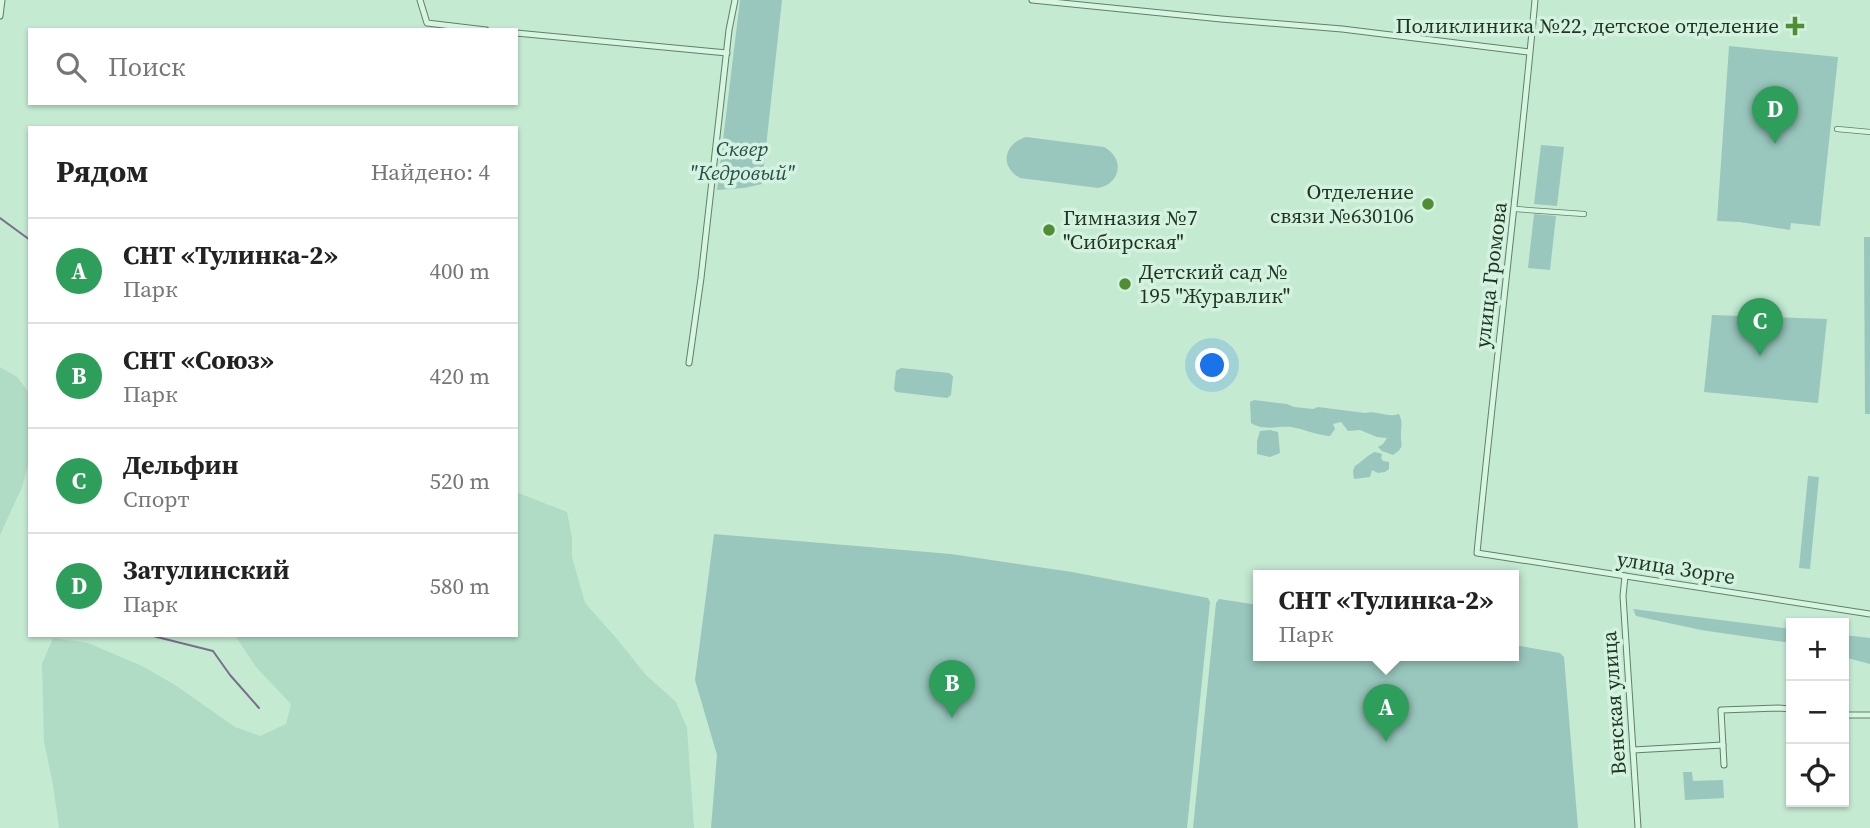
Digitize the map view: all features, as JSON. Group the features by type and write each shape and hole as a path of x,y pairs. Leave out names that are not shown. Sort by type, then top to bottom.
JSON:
{"street":[{"path":"0,16 2,0"},
{"path":"420,0 427,23 469,28"},
{"path":"689,363 735,0"},
{"path":"1031,0 1342,29 1530,52"},
{"name":"улица Громова","path":"1477,553 1535,0"},
{"path":"518,33 727,53"},
{"path":"1837,128 1870,132"},
{"path":"1515,209 1584,214"},
{"name":"улица Зорге","path":"1477,553 1870,614"},
{"name":"Венская улица","path":"1625,576 1623,596 1638,828"},
{"path":"1724,765 1721,710 1786,709"},
{"path":"1849,715 1870,715"},
{"path":"1633,750 1723,745"}],"green space":[{"name":"Сквер \"Кедровый\"","path":"740,0 782,0 762,184 717,190"},
{"path":"1729,46 1838,57 1820,226 1791,223 1790,230 1717,221"},
{"path":"1026,137 1104,147 1115,157 1118,170 1116,176 1106,186 1098,188 1020,178 1009,168 1007,156 1013,145"},
{"path":"1541,145 1564,147 1557,206 1534,204"},
{"path":"1534,214 1556,216 1550,270 1528,268"},
{"path":"1864,237 1870,237 1870,414 1865,414"},
{"path":"1712,315 1827,319 1818,403 1704,392"},
{"path":"0,367 17,377 28,391 28,464 22,487 0,535"},
{"path":"901,368 949,373 953,376 951,395 947,398 896,392 896,371"},
{"path":"1254,400 1313,409 1318,407 1399,414 1401,448 1393,455 1382,451 1378,447 1387,438 1360,430 1348,431 1341,422 1333,424 1335,429 1330,436 1291,427 1266,428 1256,425 1251,423 1250,402"},
{"path":"1260,431 1278,432 1280,453 1270,457 1257,454"},
{"path":"1375,452 1382,454 1383,461 1389,462 1389,469 1378,473 1372,470 1370,477 1354,479 1355,466"},
{"path":"1808,476 1819,477 1810,569 1799,568"},
{"path":"518,493 567,512 572,557 585,603 646,675 676,702 687,728 694,828 59,828 44,741 42,664 53,638 88,643 142,666 175,685 235,727 260,736 286,724 291,704 256,667 236,637 518,637"},
{"path":"714,534 951,554 1072,572 1208,598 1210,602 1187,828 711,828 717,755 695,680"},
{"path":"1219,599 1253,604 1253,661 1519,661 1519,646 1560,653 1564,657 1578,828 1193,828 1216,603"},
{"path":"1633,609 1786,628 1786,642 1701,630 1636,616"},
{"path":"1849,636 1870,638 1870,664 1849,658"},
{"path":"1683,772 1692,772 1693,781 1723,780 1724,798 1685,800"}],"waterway":[{"path":"0,218 28,239"},
{"path":"157,637 213,651 259,708"}],"place":[{"name":"Поликлиника №22, детское отделение","path":"1795,26"},
{"name":"Затулинский","path":"1775,144"},
{"name":"Отделение связи №630106","path":"1428,204"},
{"name":"Гимназия №7 \"Сибирская\"","path":"1049,230"},
{"name":"Детский сад № 195 \"Журавлик\"","path":"1125,284"},
{"name":"Дельфин","path":"1760,356"},
{"name":"СНТ «Союз»","path":"952,718"},
{"name":"СНТ «Тулинка-2»","path":"1386,742"}]}
